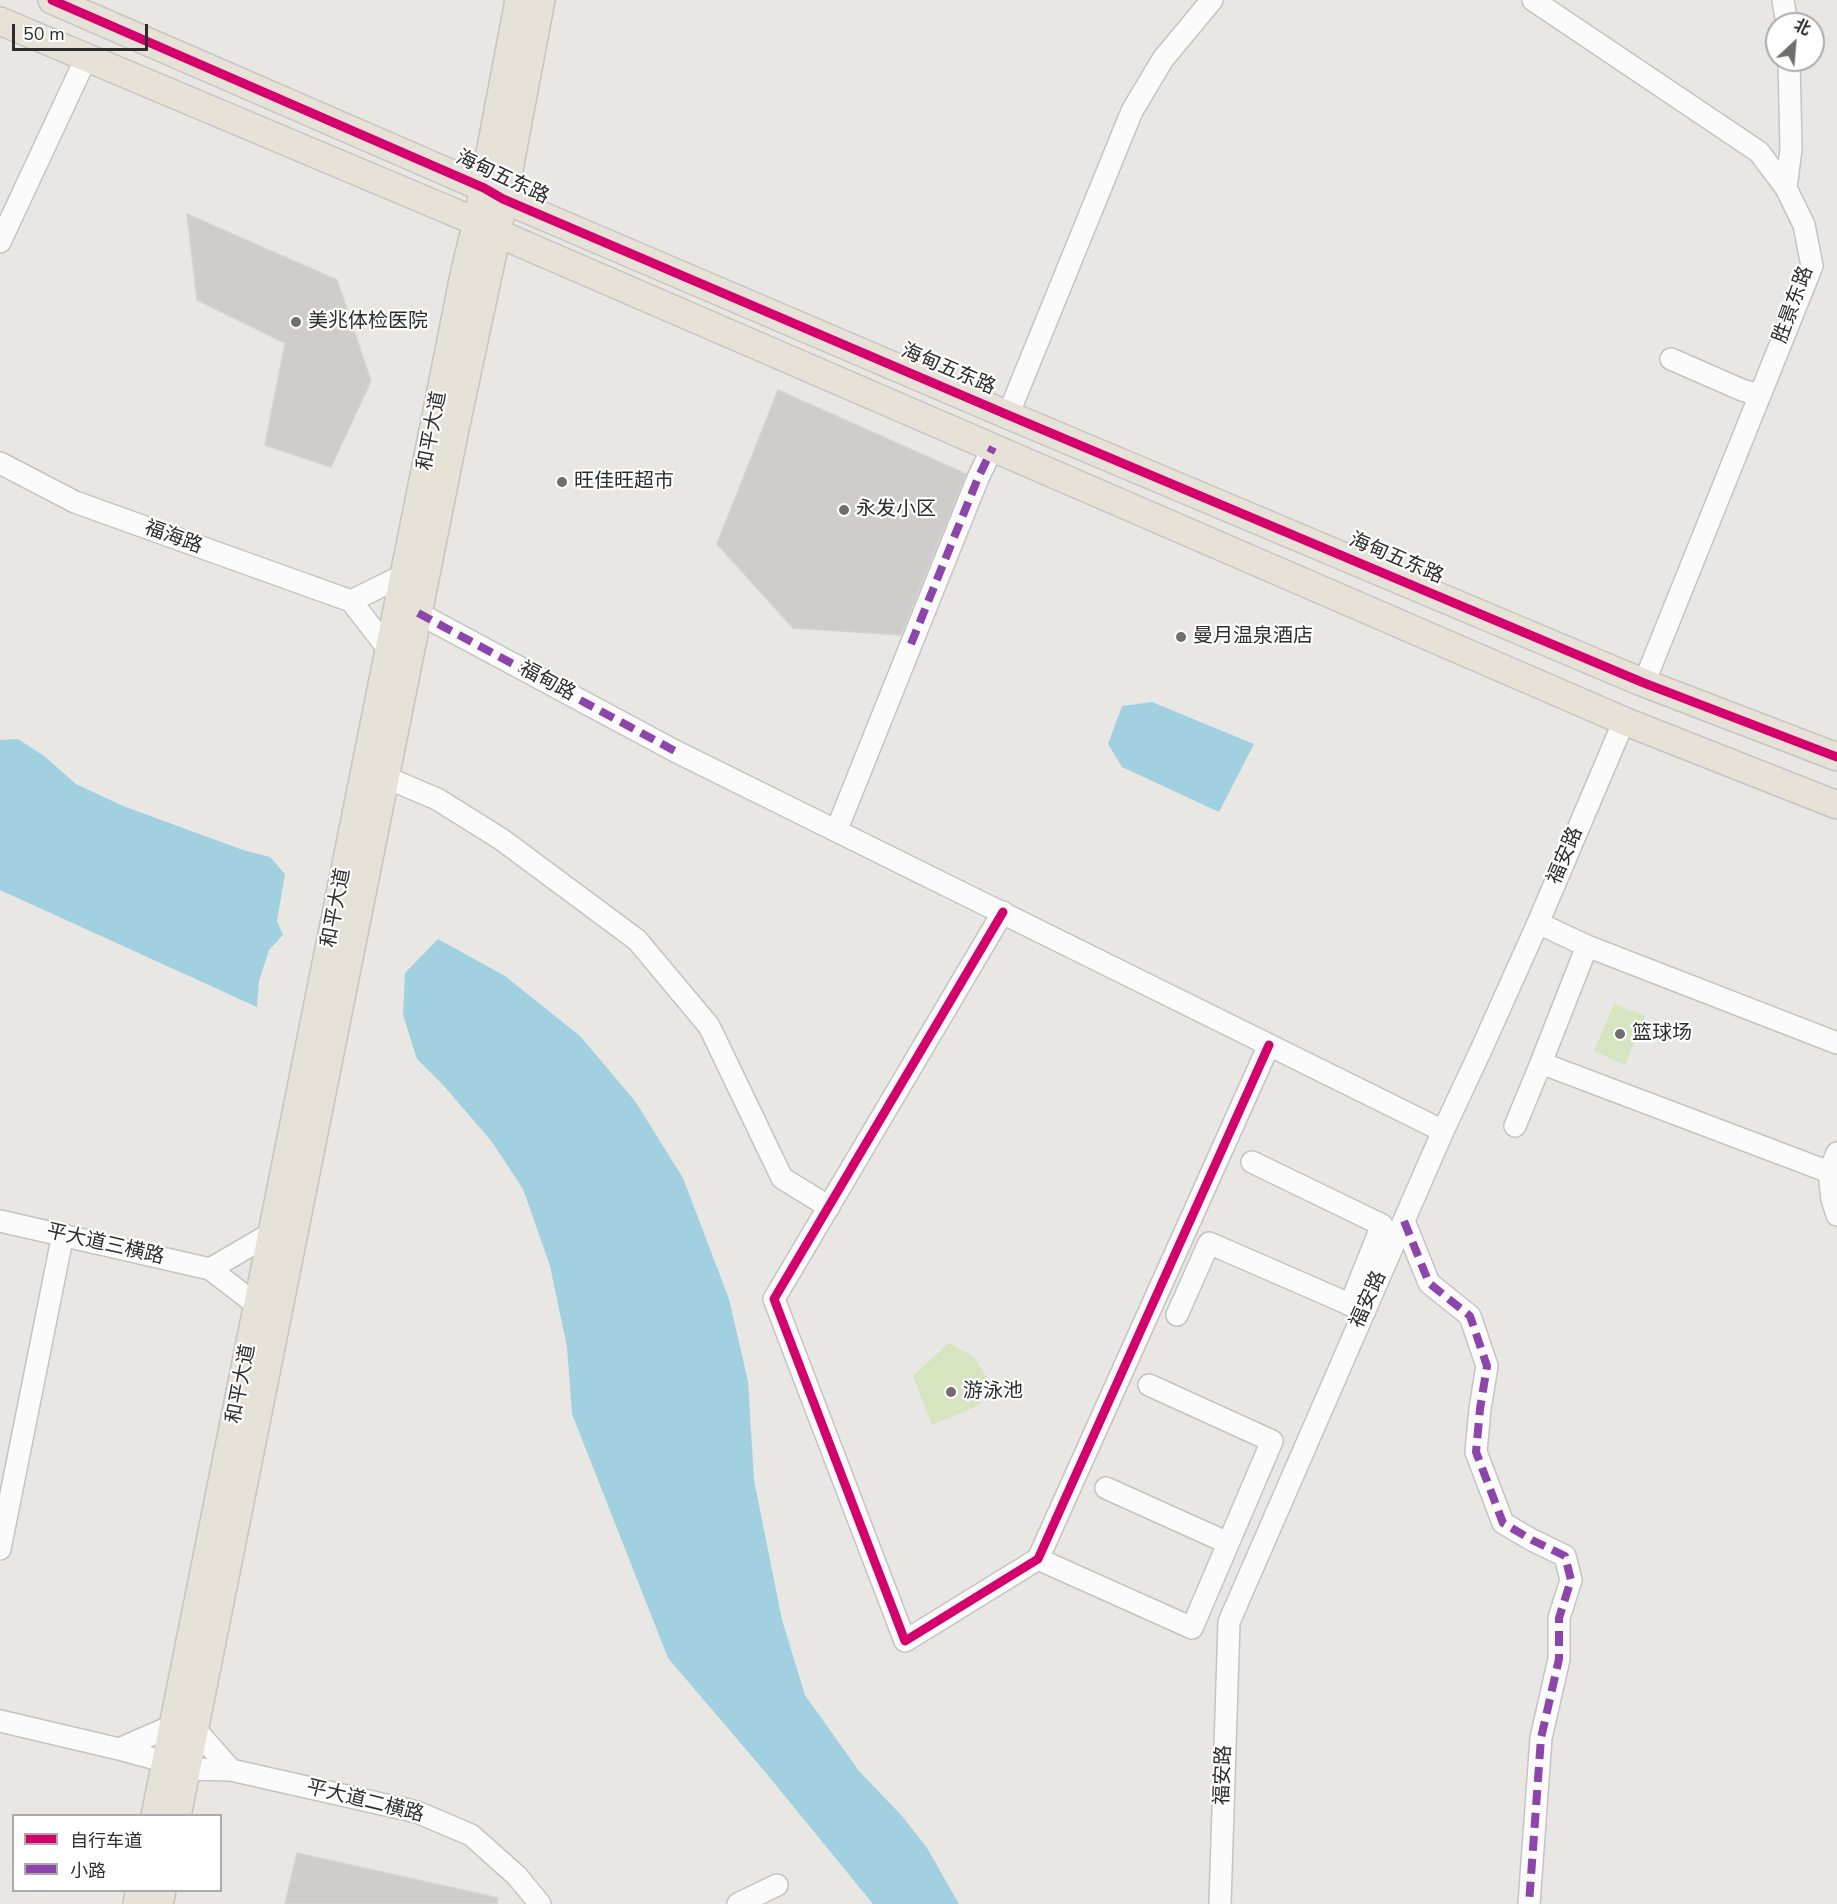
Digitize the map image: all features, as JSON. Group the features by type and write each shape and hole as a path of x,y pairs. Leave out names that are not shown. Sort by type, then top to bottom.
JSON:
{"main road":[{"name":"海甸五东路","path":"52,0 493,194 1008,415 1644,683 1837,757"},
{"name":"和平大道","path":"155,1814 176,1765 385,777 455,429 493,194 519,0"},
{"name":"和平大道","path":"493,194 540,0"},
{"path":"0,21 487,228 1624,721 1837,805"},
{"name":"和平大道","path":"184,1727 258,1305 465,270 487,228"},
{"name":"和平大道","path":"176,1765 177,1814"}],"street":[{"path":"1008,415 1132,111 1163,59 1212,0"},
{"name":"胜景东路","path":"1533,0 1759,152 1786,188 1804,225 1812,266 1644,683"},
{"path":"0,242 86,58"},
{"path":"1786,188 1791,149 1789,72"},
{"path":"1671,359 1742,390 1759,395"},
{"path":"837,830 978,478 993,447"},
{"name":"福海路","path":"0,463 75,502 351,601"},
{"path":"389,650 351,601 404,575"},
{"name":"福甸路","path":"418,613 675,751 1443,1131"},
{"name":"福安路","path":"1220,1904 1229,1623 1357,1308 1404,1221 1538,923 1624,721"},
{"path":"385,777 437,799 501,839 637,940 709,1026 782,1178 828,1208"},
{"path":"1003,912 774,1299 905,1641 1038,1559 1269,1044"},
{"path":"1538,923 1587,946 1837,1043"},
{"path":"1515,1126 1587,946"},
{"path":"1541,1063 1833,1163 1832,1199 1837,1215"},
{"path":"1177,1315 1209,1243 1357,1308 1382,1225 1252,1161"},
{"name":"平大道三横路","path":"0,1221 210,1269"},
{"path":"1404,1221 1429,1283 1470,1316 1487,1366 1476,1452 1503,1523 1565,1557 1571,1580 1559,1618 1559,1659 1541,1738 1529,1904"},
{"path":"258,1305 210,1269 272,1233"},
{"path":"0,1549 63,1234"},
{"path":"1038,1559 1192,1628 1272,1441 1149,1385"},
{"path":"1106,1488 1228,1544"},
{"name":"平大道二横路","path":"0,1721 176,1765 231,1770 417,1812 471,1835 518,1876 540,1904"},
{"path":"119,1749 184,1727 231,1770"},
{"path":"738,1904 777,1885"}],"green space":[{"name":"篮球场","path":"1614,1004 1645,1016 1625,1065 1594,1051"},
{"name":"游泳池","path":"949,1343 974,1357 987,1378 979,1405 932,1425 913,1376"}],"water":[{"path":"1152,702 1254,744 1219,812 1122,767 1108,744 1122,706"},
{"path":"18,739 44,756 76,784 123,806 243,850 270,857 285,874 277,921 283,935 269,950 259,981 257,1007 0,890 0,740"},
{"path":"438,939 505,976 580,1036 635,1101 683,1178 729,1299 748,1381 754,1480 782,1620 805,1695 859,1771 902,1816 927,1848 959,1904 873,1904 668,1658 572,1414 567,1347 550,1266 523,1189 492,1142 444,1086 417,1059 403,1015 405,973"}],"building":[{"name":"美兆体检医院","path":"187,214 337,280 371,381 331,467 265,445 285,343 197,300"},
{"name":"永发小区","path":"778,390 966,474 901,635 793,628 717,544"},
{"path":"297,1853 498,1898 497,1904 285,1904"}],"marked path":[{"path":"911,644 978,478 993,447"},
{"path":"418,613 675,751"},
{"path":"1404,1221 1429,1283 1470,1316 1487,1366 1476,1452 1503,1523 1565,1556 1571,1580 1559,1618 1559,1659 1541,1738 1529,1904"}],"cycle path":[{"path":"52,0 484,188 503,199 1008,415 1644,683 1837,757"},
{"path":"1003,912 774,1299 905,1641 1038,1559 1269,1045"}],"place":[{"name":"美兆体检医院","path":"296,322"},
{"name":"旺佳旺超市","path":"562,482"},
{"name":"永发小区","path":"844,510"},
{"name":"曼月温泉酒店","path":"1181,637"},
{"name":"篮球场","path":"1620,1034"},
{"name":"游泳池","path":"951,1392"}]}
